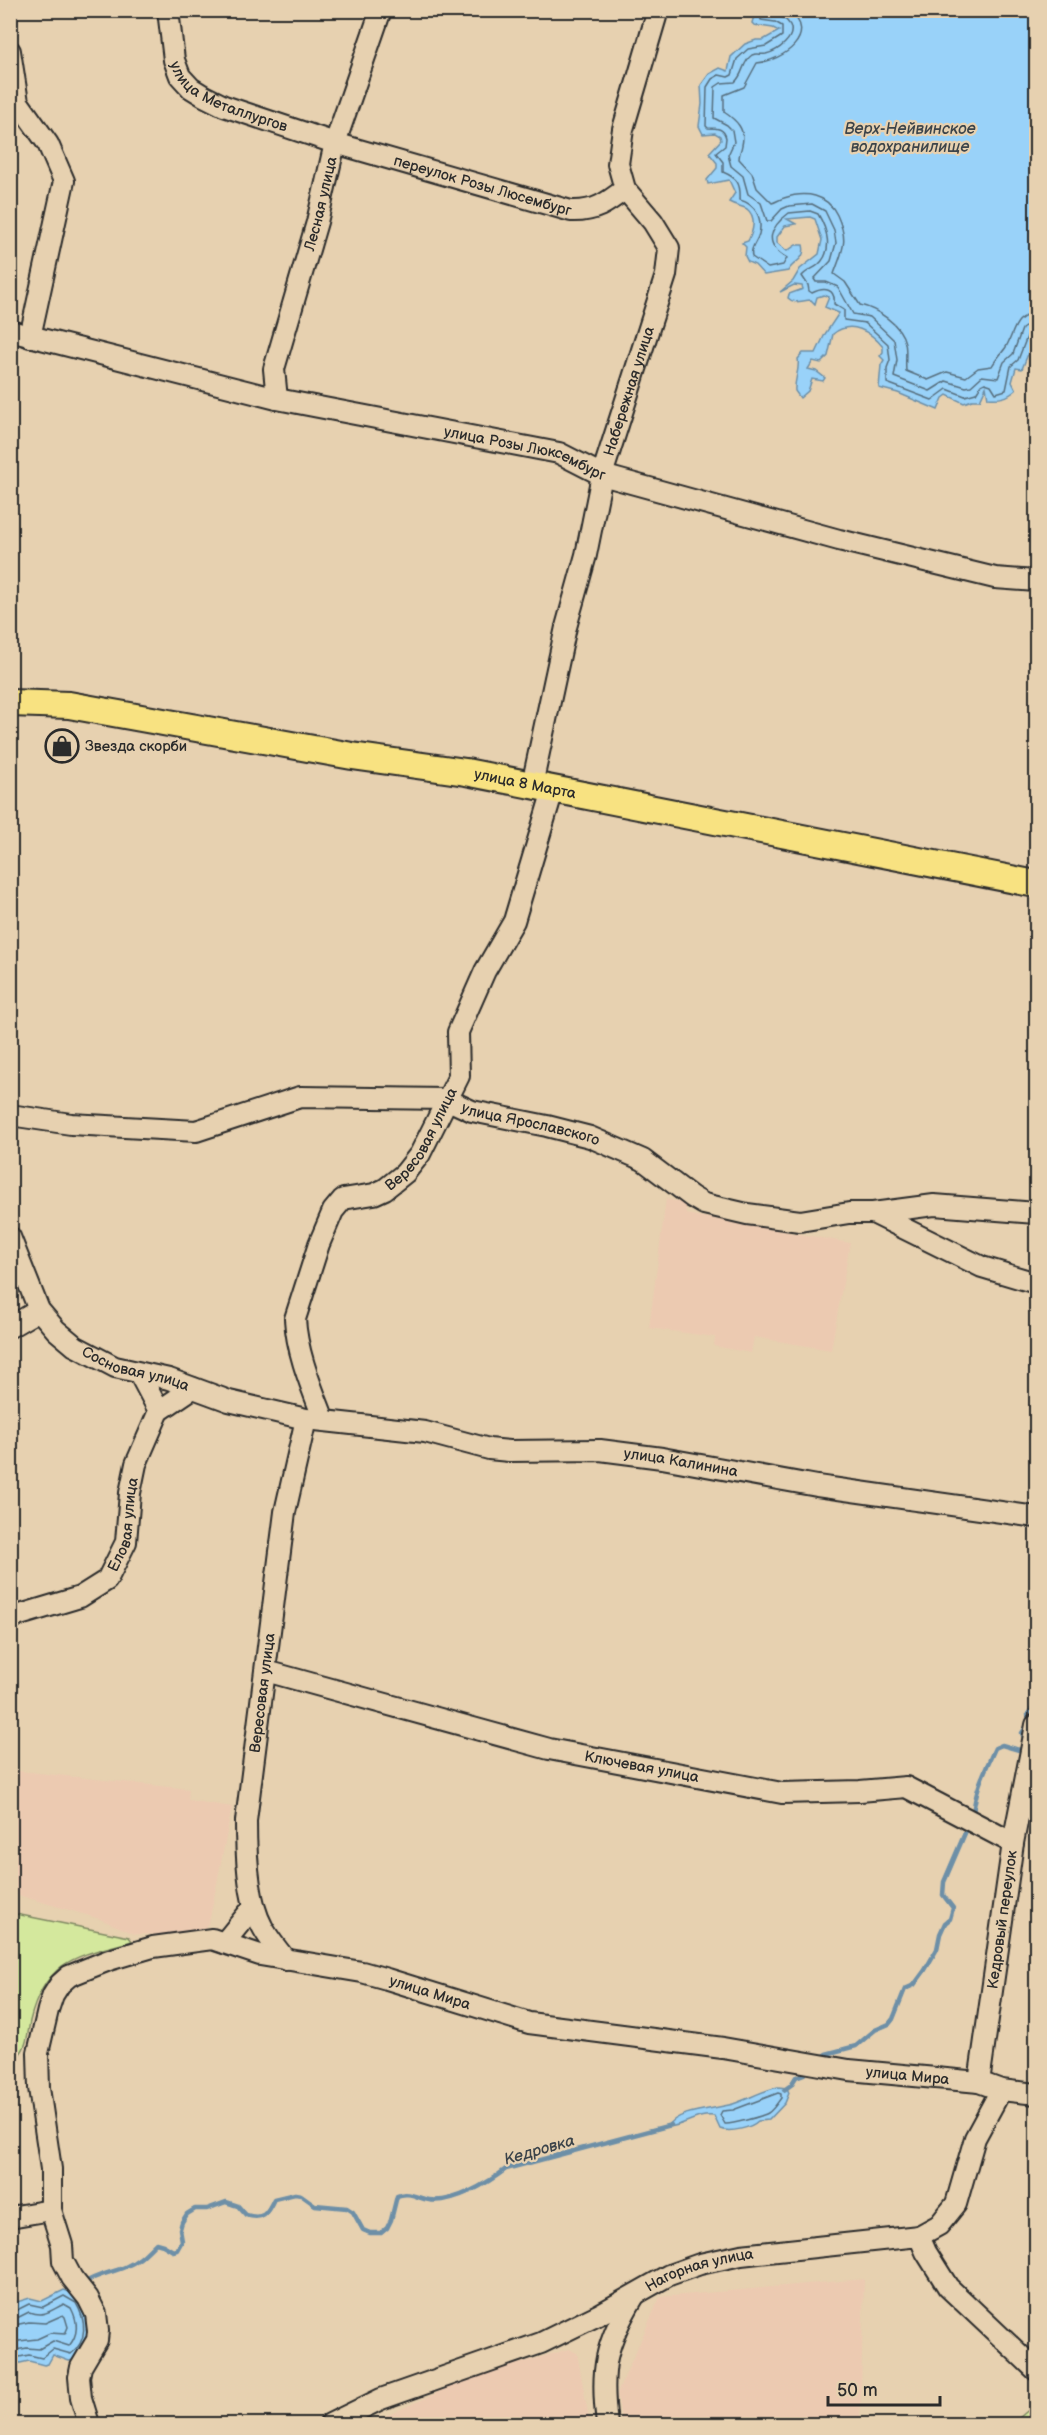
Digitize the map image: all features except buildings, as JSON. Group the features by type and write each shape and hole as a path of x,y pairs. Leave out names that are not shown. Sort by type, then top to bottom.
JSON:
{"main road":[{"name":"улица 8 Марта","path":"10,703 69,705 352,756 448,769 1036,884"}],"street":[{"name":"улица Металлургов","path":"168,10 174,60 180,76 191,88 224,106 335,143"},
{"name":"Лесная улица","path":"277,399 274,369 317,222 335,143 381,10"},
{"name":"Набережная улица","path":"542,788 566,627 586,555 602,475 666,275 669,248 653,222 625,189 618,164 619,148 658,10"},
{"path":"10,51 18,102 48,144 64,181 30,337"},
{"name":"переулок Розы Люсембург","path":"335,143 571,211 598,208 625,189"},
{"name":"улица Розы Люксембург","path":"10,331 277,399 559,453 602,475 839,540 970,573 995,578 1036,581"},
{"name":"Вересовая улица","path":"286,1960 266,1933 254,1906 246,1847 246,1821 285,1512 315,1420 296,1320 297,1309 333,1211 344,1199 374,1194 385,1189 405,1173 420,1154 459,1076 458,1032 485,971 514,921 542,788"},
{"name":"улица Ярославского","path":"10,1115 70,1124 196,1131 300,1097 446,1099 472,1111 590,1137 643,1160 692,1197 705,1204 788,1221 934,1205 1036,1213"},
{"path":"873,1213 982,1267 1036,1283"},
{"name":"Сосновая улица","path":"10,1237 39,1310 56,1330 75,1346 115,1367 169,1379 229,1401 315,1420"},
{"path":"10,1327 39,1310"},
{"path":"139,1373 159,1411 193,1388"},
{"name":"Еловая улица","path":"10,1618 80,1597 107,1580 126,1542 130,1493 136,1464 159,1411"},
{"name":"улица Калинина","path":"315,1420 425,1432 489,1449 509,1451 579,1449 627,1453 817,1486 1036,1517"},
{"name":"Ключевая улица","path":"266,1671 549,1749 782,1793 906,1787 1013,1843"},
{"name":"Кедровый переулок","path":"980,2082 1013,1843 1036,1725"},
{"path":"224,1943 254,1906"},
{"name":"улица Мира","path":"89,2424 81,2398 79,2377 81,2367 97,2340 96,2314 63,2261 62,2245 51,2210 51,2169 37,2072 38,2053 53,1995 69,1976 109,1959 153,1947 212,1939 260,1955 370,1974 529,2023 723,2048 849,2070 980,2082 1001,2090 1036,2094"},
{"path":"1001,2090 975,2138 956,2204 939,2225 919,2236 926,2252 948,2287 1036,2370"},
{"path":"10,2217 51,2210"},
{"name":"Нагорная улица","path":"330,2424 381,2398 541,2343 669,2275 700,2264 741,2255 919,2236"},
{"path":"607,2424 603,2380 607,2355 618,2324 635,2295"}],"shaded area":[{"path":"666,1199 686,1203 686,1214 850,1243 831,1350 754,1337 751,1353 714,1346 715,1337 649,1328"},
{"path":"10,1770 189,1789 188,1800 232,1807 209,1923 197,1936 135,1934 100,1919 11,1893"},
{"path":"864,2279 860,2424 622,2424 617,2394 660,2297"},
{"path":"569,2349 577,2353 590,2424 368,2424 472,2377"}],"green space":[{"path":"11,1913 129,1937 132,1941 78,1957 56,1971 38,1998 23,2049 11,2061"},
{"path":"1032,2407 1036,2408 1036,2424 1012,2424"}],"water":[{"name":"Верх-Нейвинское водохранилище","path":"751,11 1036,11 1036,334 1022,369 1016,368 1012,382 1016,390 1013,393 1003,397 988,398 986,387 980,400 964,403 947,395 943,398 938,410 898,393 879,388 881,365 884,360 880,356 883,347 867,332 854,328 840,330 833,334 828,356 821,363 813,361 808,369 816,371 825,378 823,381 812,379 808,391 800,398 795,391 798,359 803,353 816,353 839,313 825,307 829,297 824,295 817,297 815,304 811,300 796,302 788,298 789,294 803,289 802,286 794,285 780,292 793,281 800,269 819,254 822,240 815,219 810,217 787,219 796,224 785,226 777,237 777,243 787,251 796,245 803,245 803,254 788,271 764,275 755,265 748,262 745,256 746,247 742,243 748,241 753,229 750,212 729,202 735,193 729,180 708,184 707,180 717,168 717,163 709,153 721,140 720,136 715,133 703,134 699,126 702,104 701,85 709,74 720,68 728,71 731,57 745,44 763,40 779,31 754,25 752,23 755,12"},
{"path":"778,2087 787,2088 789,2093 785,2103 769,2120 758,2121 740,2129 724,2130 720,2129 714,2116 708,2116 668,2127 672,2121 687,2114 733,2104"},
{"path":"64,2290 81,2302 87,2322 89,2337 74,2360 69,2361 53,2355 48,2364 44,2365 29,2361 11,2365 10,2304 30,2298 42,2301"}],"waterway":[{"name":"Кедровка","path":"973,1814 978,1788 995,1748 1002,1745 1019,1750 1027,1745 1022,1733 1029,1723 1028,1714 1036,1704"},
{"name":"Кедровка","path":"826,2054 856,2046 875,2030 889,2024 905,1989 914,1985 925,1970 937,1949 945,1923 950,1919 953,1908 943,1895 944,1882 965,1833"},
{"name":"Кедровка","path":"784,2090 796,2077 804,2074"},
{"name":"Кедровка","path":"84,2283 130,2265 156,2243 173,2251 177,2250 182,2241 180,2229 182,2222 187,2214 195,2209 207,2209 226,2202 238,2206 246,2215 257,2217 267,2212 274,2199 295,2194 301,2195 315,2205 347,2208 353,2212 363,2230 370,2233 381,2233 391,2220 397,2196 409,2195 429,2200 449,2199 480,2186 506,2169 671,2125"}],"place":[{"name":"Звезда скорби","path":"62,746"}]}
